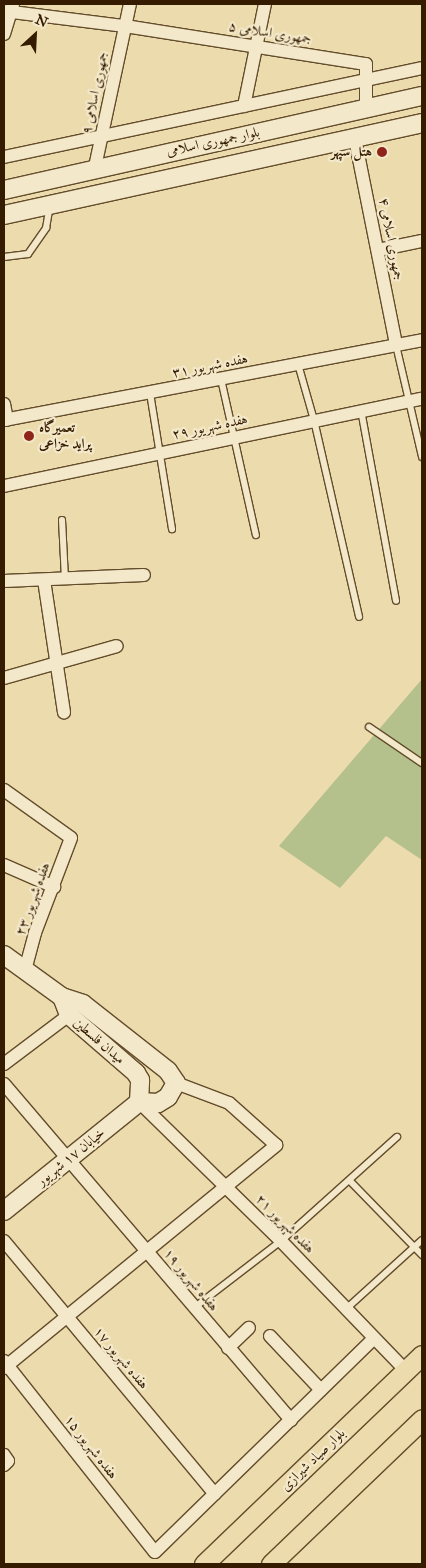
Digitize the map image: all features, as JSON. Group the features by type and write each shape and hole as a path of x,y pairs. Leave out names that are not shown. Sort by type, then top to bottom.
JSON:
{"main road":[{"name":"بلوار جمهوری اسلامی","path":"4,190 95,167 422,96"},
{"name":"بلوار جمهوری اسلامی","path":"4,215 422,123"},
{"path":"4,956 62,997"},
{"name":"میدان فلسطین","path":"62,997 69,1015 136,1073 140,1080 139,1102"},
{"name":"میدان فلسطین","path":"62,997 83,1004 168,1071 176,1083"},
{"path":"139,1102 158,1102 168,1097 176,1083"},
{"name":"خیابان ۱۷ شهریور","path":"4,1211 139,1102"},
{"name":"بلوار صیاد شیرازی","path":"204,1564 422,1355"},
{"path":"272,1564 422,1419"}],"street":[{"name":"جمهوری اسلامی ۹","path":"95,167 130,4"},
{"path":"244,106 254,46 265,4"},
{"name":"جمهوری اسلامی ۵","path":"9,9 366,64 367,80"},
{"path":"4,34 9,9"},
{"path":"4,157 422,68"},
{"path":"366,109 367,80"},
{"name":"جمهوری اسلامی ۴","path":"355,139 396,345"},
{"path":"378,250 422,241"},
{"name":"هفده شهریور ۳۱","path":"6,420 422,340"},
{"name":"هفده شهریور ۲۹","path":"4,486 236,436 422,399"},
{"path":"4,404 6,420"},
{"path":"4,581 144,575"},
{"path":"44,580 64,712"},
{"path":"4,678 117,646"},
{"name":"هفده شهریور ۲۳","path":"4,790 71,838 35,933 25,970"},
{"path":"4,865 54,887"},
{"path":"4,1064 69,1015"},
{"path":"5,1364 276,1145 229,1102 176,1083"},
{"name":"هفده شهریور ۱۹","path":"4,1084 291,1420"},
{"name":"هفده شهریور ۲۱","path":"139,1102 282,1241 406,1371"},
{"name":"هفده شهریور ۱۷","path":"4,1241 215,1494"},
{"path":"228,1348 249,1328"},
{"path":"270,1336 321,1390"},
{"path":"215,1494 374,1338"},
{"name":"هفده شهریور ۱۵","path":"5,1364 155,1552 215,1494"},
{"path":"4,1456 8,1462 4,1465"}],"lane":[{"path":"4,257 28,254 39,241 50,205"},
{"path":"396,345 422,457"},
{"path":"298,364 314,420 359,617"},
{"path":"221,379 236,436 256,535"},
{"path":"150,393 172,529"},
{"path":"361,410 396,601"},
{"path":"62,520 65,579"},
{"path":"369,728 422,763"},
{"path":"195,1307 282,1241 351,1182 397,1137"},
{"path":"351,1182 422,1255"},
{"path":"346,1309 422,1240"}],"green space":[{"path":"422,679 422,860 386,836 340,888 279,846"}],"place":[{"name":"هتل سپهر","path":"382,152"},
{"name":"تعمیرگاه پراید خزاعی","path":"29,436"}]}
